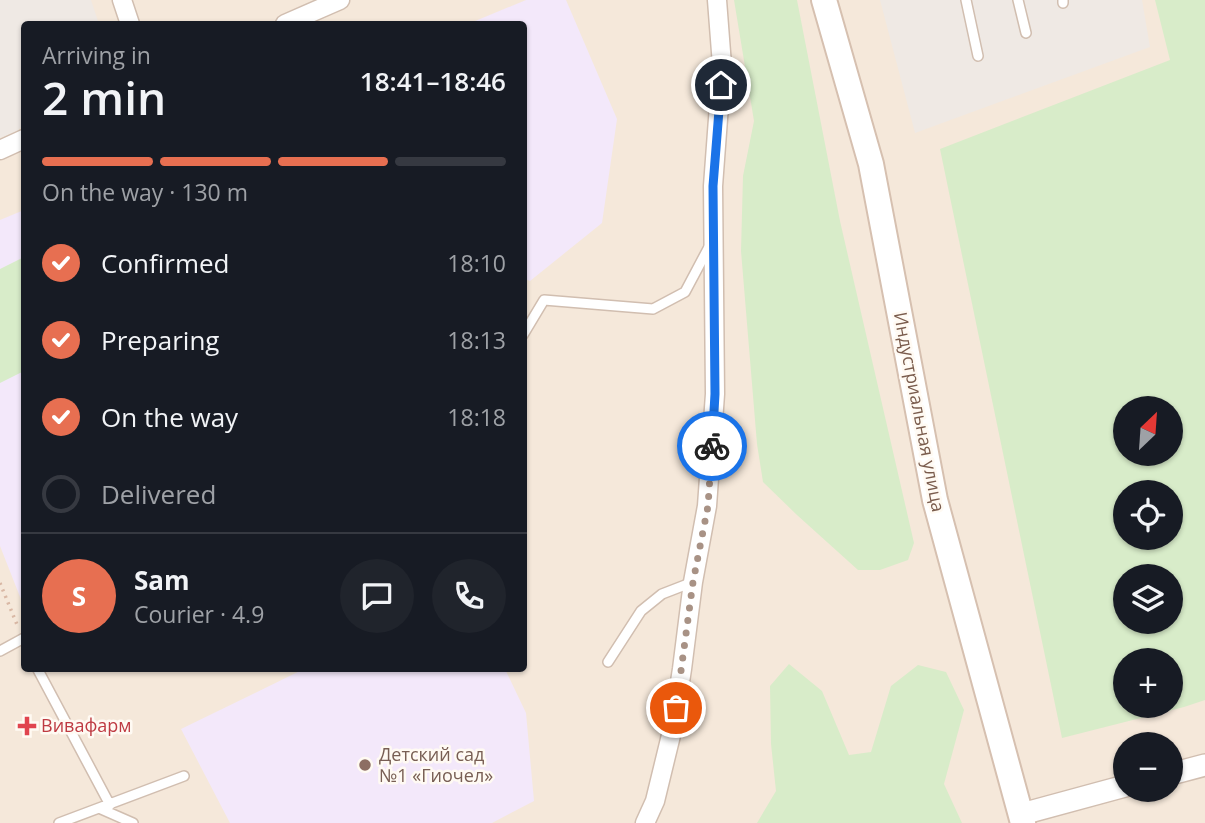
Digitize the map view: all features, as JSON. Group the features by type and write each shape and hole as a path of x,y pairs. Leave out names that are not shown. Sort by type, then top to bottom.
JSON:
{"main road":[{"name":"Индустриальная улица","path":"824,0 871,164 935,500 1022,818"}],"street":[{"path":"122,0 129,21"},
{"path":"292,21 340,0"},
{"path":"645,823 655,801 673,727 693,582 708,506 715,394 713,186 722,65 717,0"},
{"path":"0,150 21,140"},
{"path":"1183,771 1205,765"},
{"path":"1022,818 1113,790"}],"lane":[{"path":"966,0 978,56"},
{"path":"1018,0 1026,33"},
{"path":"527,328 544,300 653,309 685,292 714,239"},
{"path":"608,662 641,611 662,594 693,582"},
{"path":"0,652 21,641"},
{"path":"39,672 105,807 133,823"},
{"path":"59,823 184,776"}],"path":[{"path":"0,583 21,635"}],"shaded area":[{"path":"0,0 1205,0 1205,823 0,823"},
{"path":"0,0 91,0 98,21 21,21 21,127 0,138"},
{"path":"526,0 566,0 617,119 602,223 530,281 527,280 527,21 475,21"},
{"path":"880,0 1142,0 1150,47 915,133"},
{"path":"21,211 21,599 0,546 0,220"},
{"name":"Детский сад №1 «Гиочел»","path":"298,672 506,672 526,713 534,801 492,823 230,823 181,729"}],"green space":[{"path":"734,0 797,0 840,221 914,543 908,560 880,570 858,570 763,482 757,444 741,251 743,176 754,121"},
{"path":"1155,0 1205,0 1205,700 1183,707 1183,648 1113,648 1113,718 1141,718 1062,738 940,149 1170,60"},
{"path":"21,258 21,372 0,383 0,269"},
{"path":"789,664 822,691 849,755 871,752 891,686 918,665 946,672 964,710 944,784 962,823 757,823 776,791 771,744 770,686"}],"way so far":[{"path":"676,708 693,582 708,506 712,446"}],"place":[{"name":"Вивафарм","path":"27,726"},
{"name":"Детский сад №1 «Гиочел»","path":"365,765"}],"route":[{"path":"712,446 715,394 713,186 721,85"}]}
